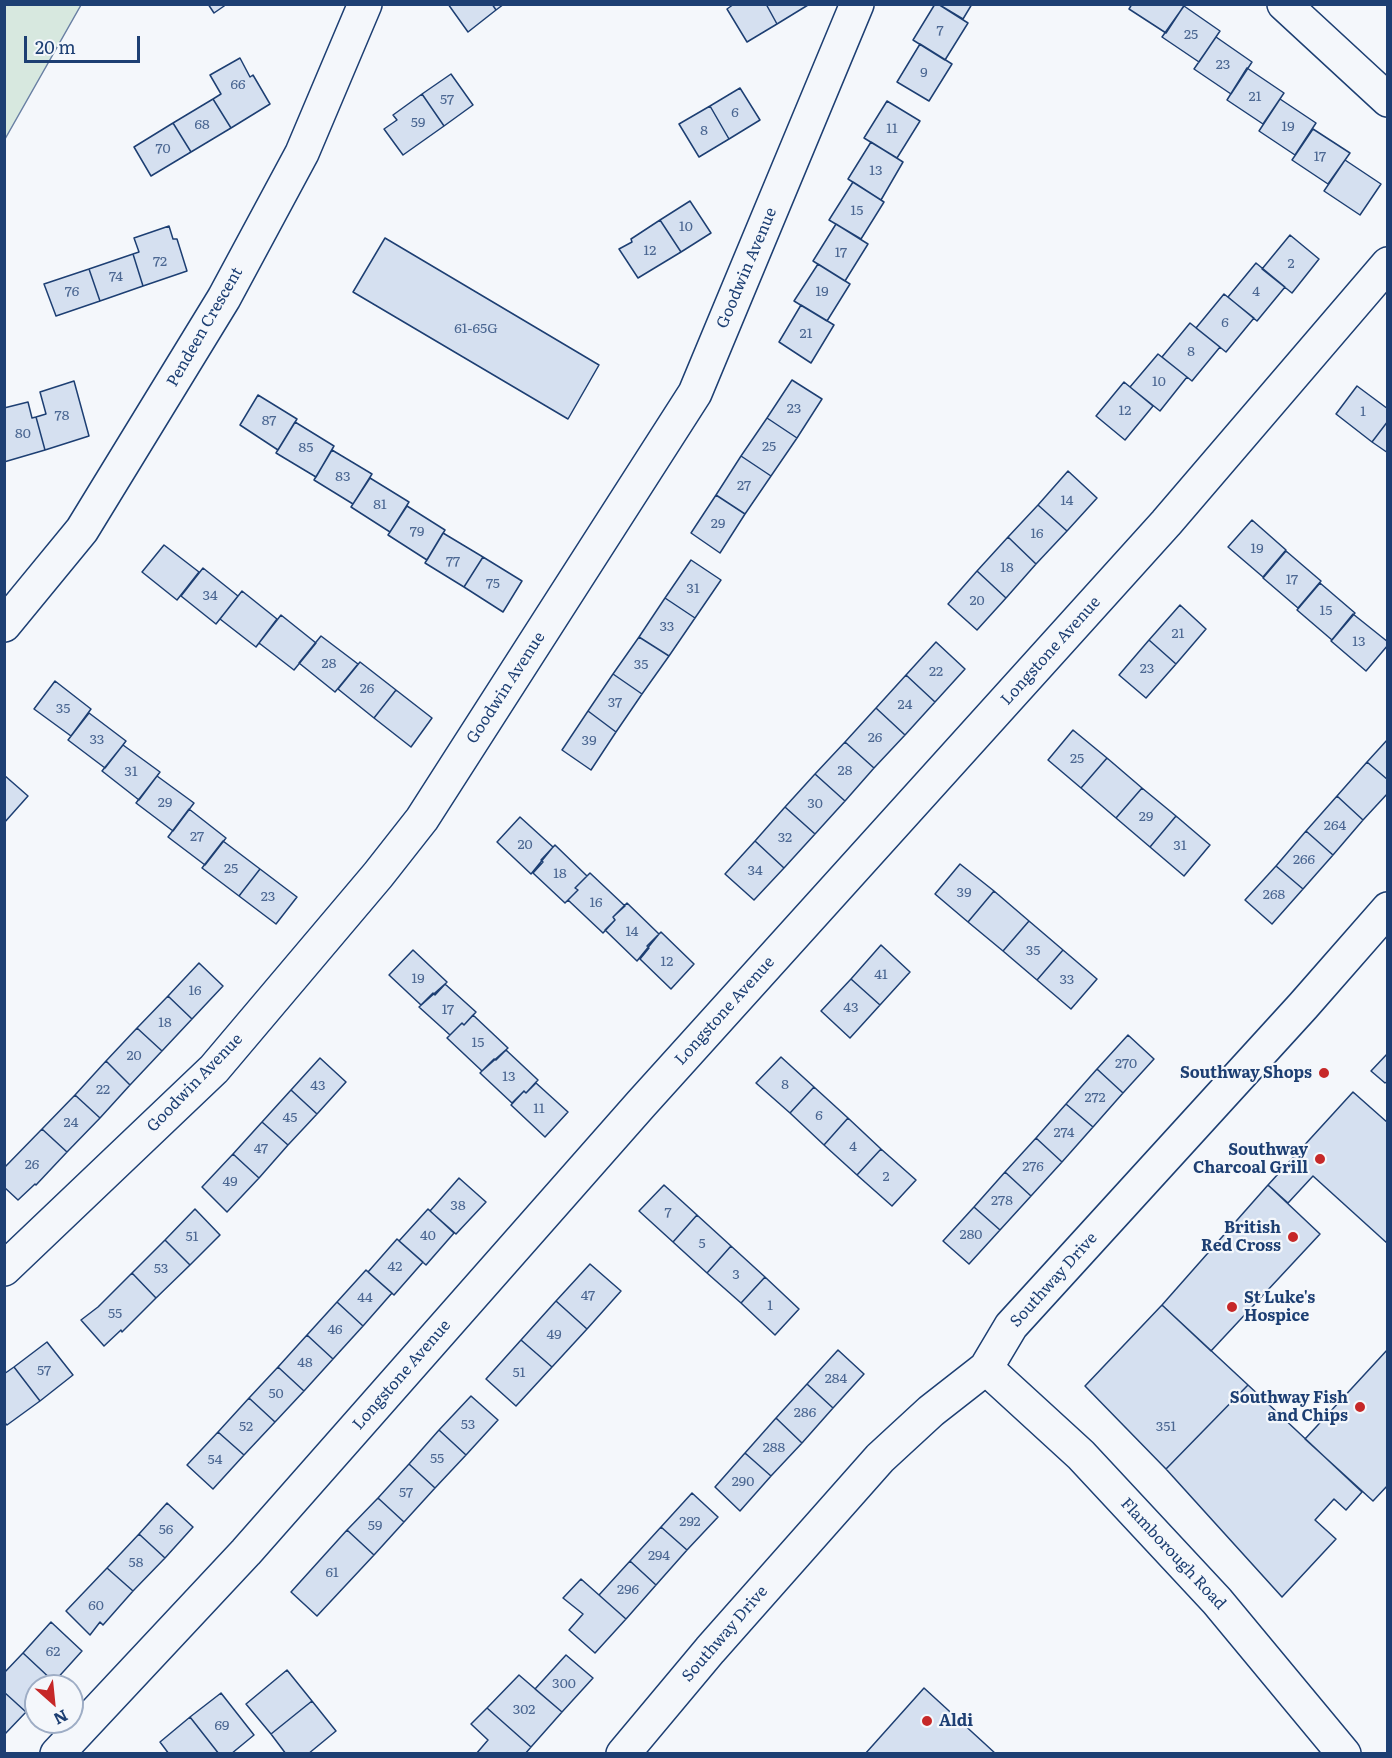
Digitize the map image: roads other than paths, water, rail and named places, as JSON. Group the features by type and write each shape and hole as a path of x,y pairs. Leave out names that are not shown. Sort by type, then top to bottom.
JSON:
{"street":[{"name":"Pendeen Crescent","path":"4,625 82,530 224,298 302,153 364,4"},
{"name":"Goodwin Avenue","path":"4,1269 214,1069 378,875 422,819 695,393 857,4"},
{"path":"1284,4 1388,100"},
{"name":"Longstone Avenue","path":"57,1754 246,1552 641,1104 1166,523 1388,264"},
{"name":"Southway Drive","path":"623,1754 710,1650 880,1458 932,1411 986,1368 1011,1326 1303,1006 1388,909"},
{"name":"Flamborough Road","path":"986,1368 1082,1455 1217,1601 1344,1754"}],"place":[{"name":"Southway Shops","path":"1324,1073"},
{"name":"Southway Charcoal Grill","path":"1320,1159"},
{"name":"British Red Cross","path":"1293,1237"},
{"name":"St Luke's Hospice","path":"1232,1307"},
{"name":"Southway Fish and Chips","path":"1360,1407"},
{"name":"Aldi","path":"927,1721"}]}
